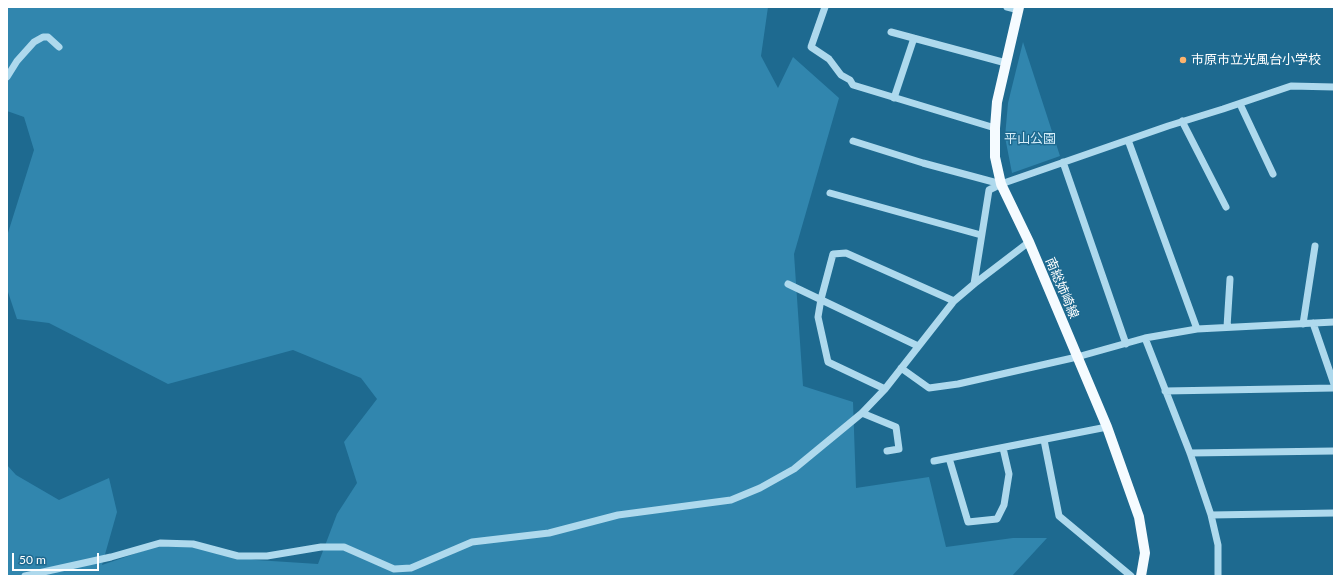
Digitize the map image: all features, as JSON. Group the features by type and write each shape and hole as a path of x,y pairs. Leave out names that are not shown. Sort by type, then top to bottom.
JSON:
{"main road":[{"name":"南総姉崎線","path":"1019,9 997,102 995,158 1001,184 1029,242 1077,357 1106,428 1139,517 1145,553 1141,576"}],"street":[{"path":"825,7 811,47 829,59 841,75 850,80 853,85 995,128"},
{"path":"1007,7 1019,9"},
{"path":"891,32 1006,63"},
{"path":"7,77 34,42 43,37 48,37 59,48"},
{"path":"894,98 914,38"},
{"path":"974,284 990,190 1001,184 1063,162 1291,86 1334,87"},
{"path":"1240,104 1273,174"},
{"path":"1182,122 1226,207"},
{"path":"1128,140 1197,329"},
{"path":"853,141 923,163 1001,184"},
{"path":"1063,162 1126,344"},
{"path":"830,193 982,235"},
{"path":"25,576 160,543 193,544 238,556 267,556 321,547 344,547 394,569 411,568 472,542 549,533 618,515 731,500 760,488 794,469 862,413 885,389 954,301 1029,242"},
{"path":"1303,324 1315,246"},
{"path":"885,389 828,362 818,317 821,299 833,254 846,253 954,301"},
{"path":"1227,327 1230,279"},
{"path":"788,284 918,346"},
{"path":"901,368 929,388 958,384 1077,357 1145,338 1197,329 1334,322"},
{"path":"1313,323 1334,384"},
{"path":"1145,338 1190,453 1211,515 1218,545 1218,576"},
{"path":"1165,391 1334,388"},
{"path":"862,413 896,427 899,449 887,451"},
{"path":"934,461 1106,428"},
{"path":"1044,440 1059,516 1130,576"},
{"path":"949,458 968,522 997,519 1004,505 1009,474 1003,448"},
{"path":"1190,453 1334,451"},
{"path":"1211,515 1334,513"}],"green space":[{"path":"7,7 768,7 761,56 778,88 793,57 839,98 794,254 803,386 853,402 856,488 929,477 946,547 1013,538 1047,538 1012,576 7,576 7,465 16,475 59,500 109,478 117,512 102,565 169,542 256,560 318,564 337,514 357,483 344,442 377,399 361,378 293,350 168,384 49,323 17,319 7,289 7,236 34,150 24,117 7,111"},
{"name":"平山公園","path":"1023,42 1060,156 1012,173 1005,137 1008,103"}],"place":[{"name":"市原市立光風台小学校","path":"1183,60"}]}
